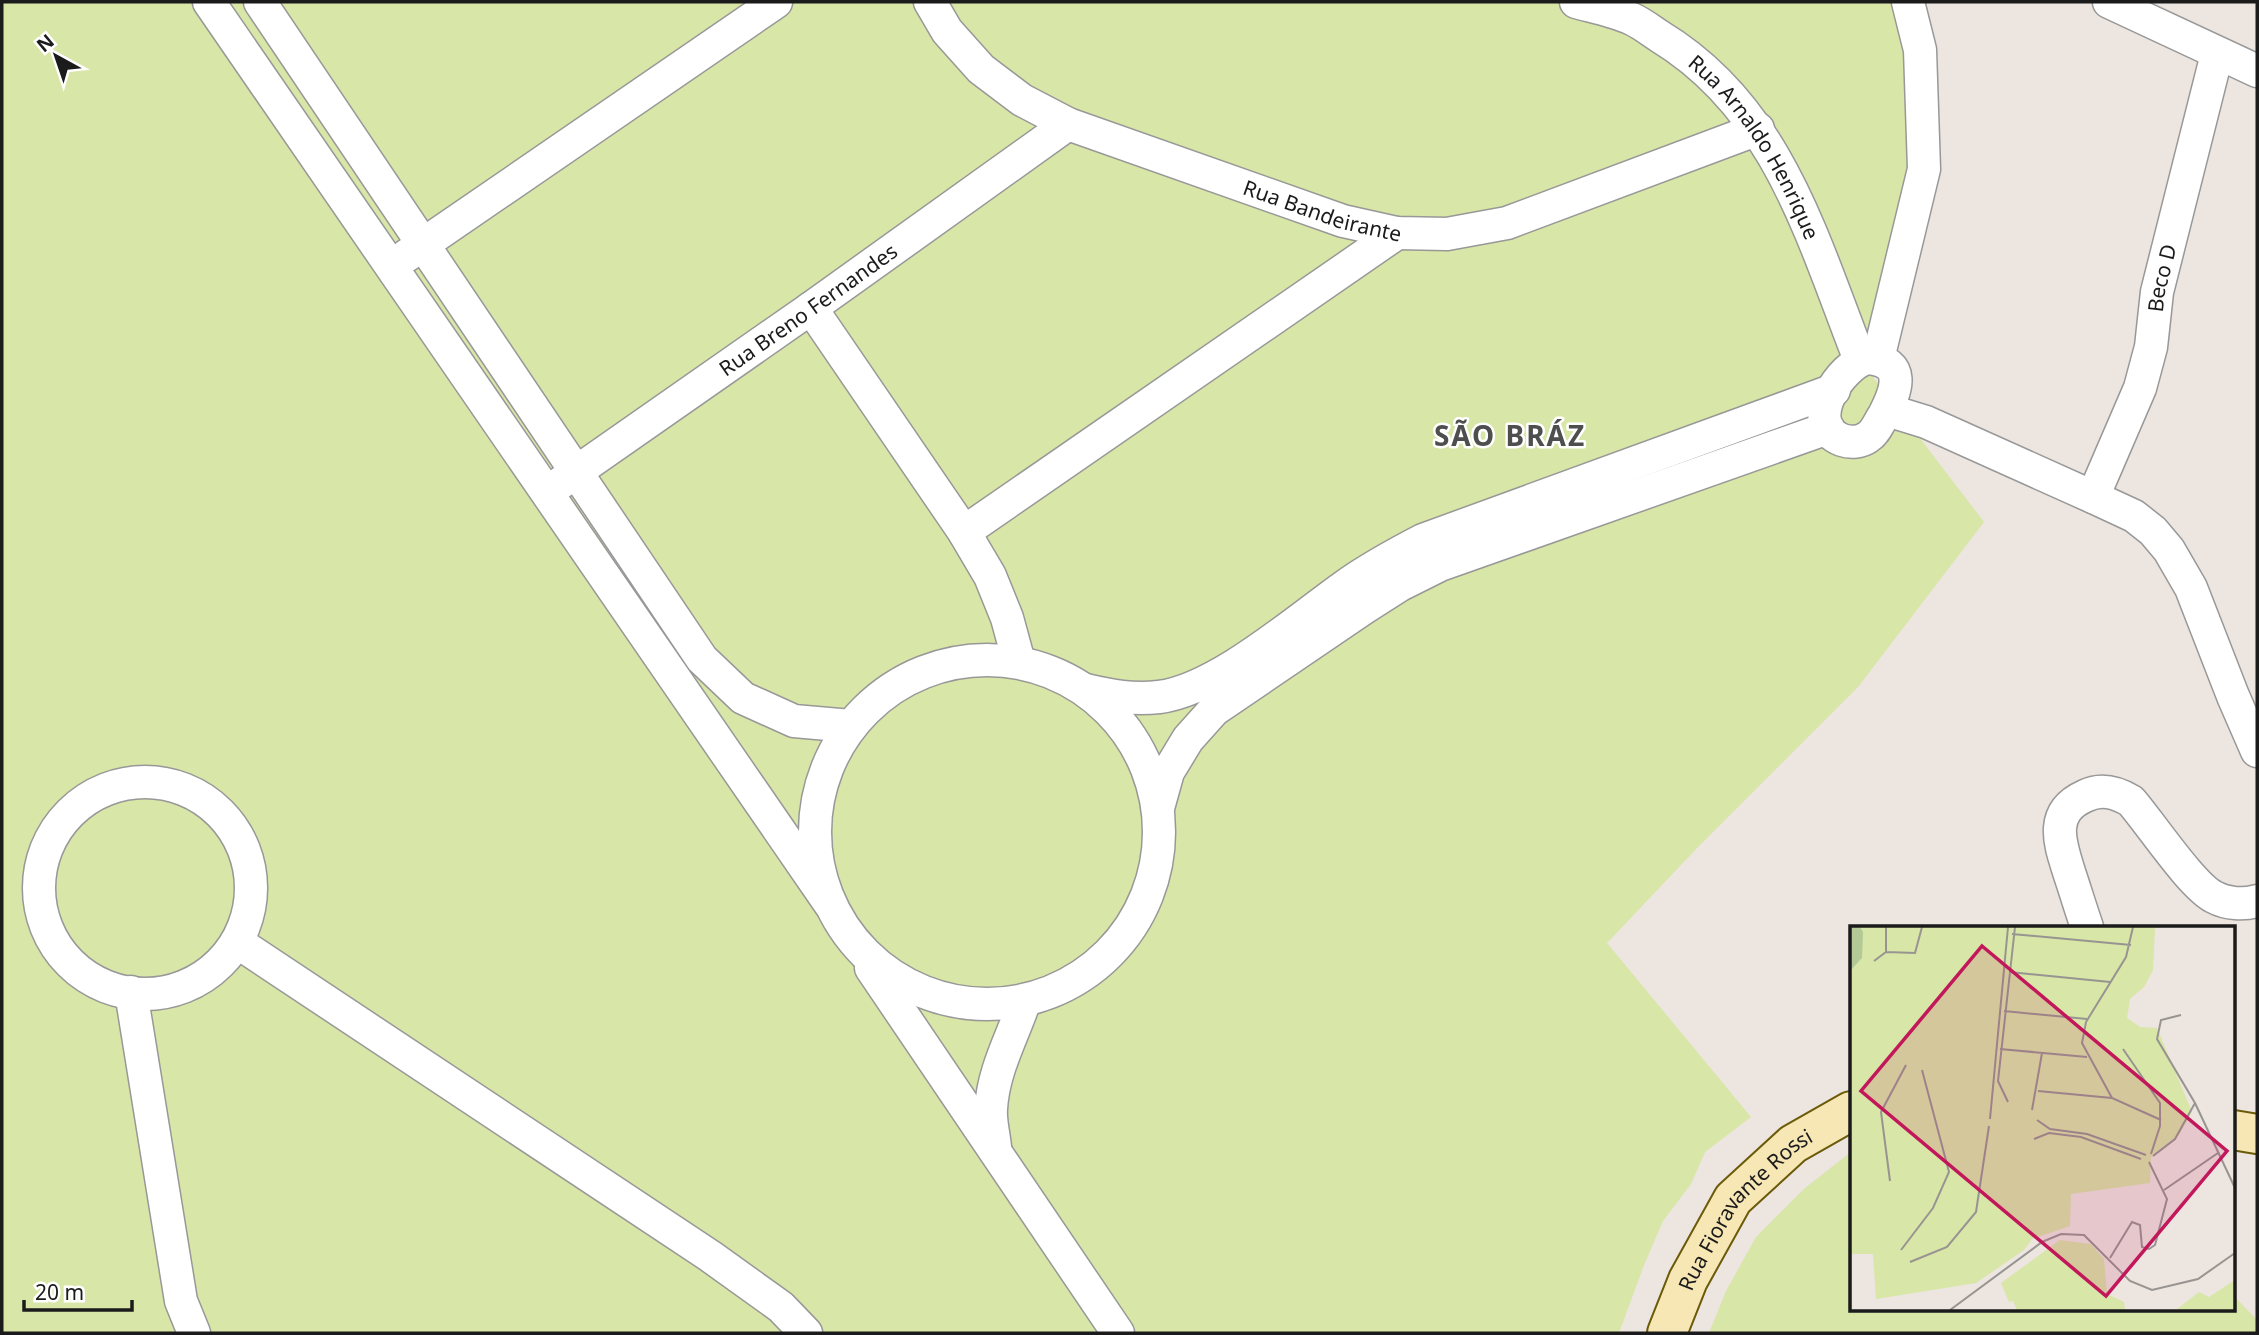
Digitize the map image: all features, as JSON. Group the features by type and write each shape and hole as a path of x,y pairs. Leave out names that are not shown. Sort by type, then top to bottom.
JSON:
{"main road":[{"name":"Rua Fioravante Rossi","path":"1667,1333 1688,1280 1734,1199 1793,1144 1850,1112"},
{"path":"2234,1130 2257,1134"}],"street":[{"path":"209,2 830,904 1118,1333"},
{"path":"390,266 776,2"},
{"name":"Rua Bandeirante","path":"930,2 947,31 981,69 1022,100 1068,124 1343,221 1398,233 1447,234 1507,223 1758,130"},
{"name":"Rua Arnaldo Henrique","path":"1576,2 1632,19 1676,46 1718,80 1758,130 1780,165 1869,359"},
{"path":"1869,359 1924,169 1920,50 1908,2"},
{"path":"2109,2 2257,71"},
{"path":"234,39 273,6 423,244 702,659 743,698 794,721 851,726"},
{"name":"Beco D","path":"2093,497 2140,388 2151,347 2157,292 2217,54"},
{"name":"Rua Breno Fernandes","path":"546,493 1068,124"},
{"path":"964,532 1398,233"},
{"path":"811,308 964,532 990,576 1007,618 1019,662"},
{"path":"1869,359 1886,363 1896,378 1894,396 1874,432 1858,441 1841,439 1828,428 1824,410 1852,365 1869,359"},
{"path":"1085,690 1122,698 1161,696 1198,686 1231,667 1348,583 1423,540 1834,390"},
{"path":"1886,410 1926,422 2093,497 2134,516 2153,531 2169,550 2191,588 2257,751"},
{"path":"1158,809 1168,772 1188,739 1214,710 1400,585 1440,565 1828,428"},
{"path":"830,904 816,859 815,812 828,766 851,726 885,693 926,670 972,660 1019,662 1053,672 1085,690 1112,713 1134,742 1150,775 1158,809 1158,852 1148,893 1128,930 1099,961 1064,985 1025,1000 978,1004 932,995 889,975 855,944"},
{"path":"162,782 195,793 223,814 243,842 252,875 250,909 237,942 214,969 183,987 149,995 131,992 113,990 81,974 57,948 42,916 39,881 47,846 67,816 94,794 127,783 162,782"},
{"path":"2087,926 2059,843 2059,828 2064,814 2074,801 2102,791 2118,793 2131,801 2199,885 2213,897 2231,903 2257,901"},
{"path":"237,942 710,1256 781,1307 806,1333"},
{"path":"131,992 181,1301 194,1333"},
{"path":"996,1152 991,1110 997,1069 1025,1000"}],"green space":[{"path":"2,2 1918,2 1925,131 1873,377 1984,522 1858,687 1698,847 1607,943 1751,1117 1705,1152 1691,1184 1663,1221 1619,1333 2,1333"},
{"path":"1850,1153 1850,1310 2234,1310 2234,1296 2257,1320 2257,1333 1709,1333 1726,1291 1756,1237 1805,1188"}],"district":[{"name":"SÃO BRÁZ","path":"1510,435"}]}
